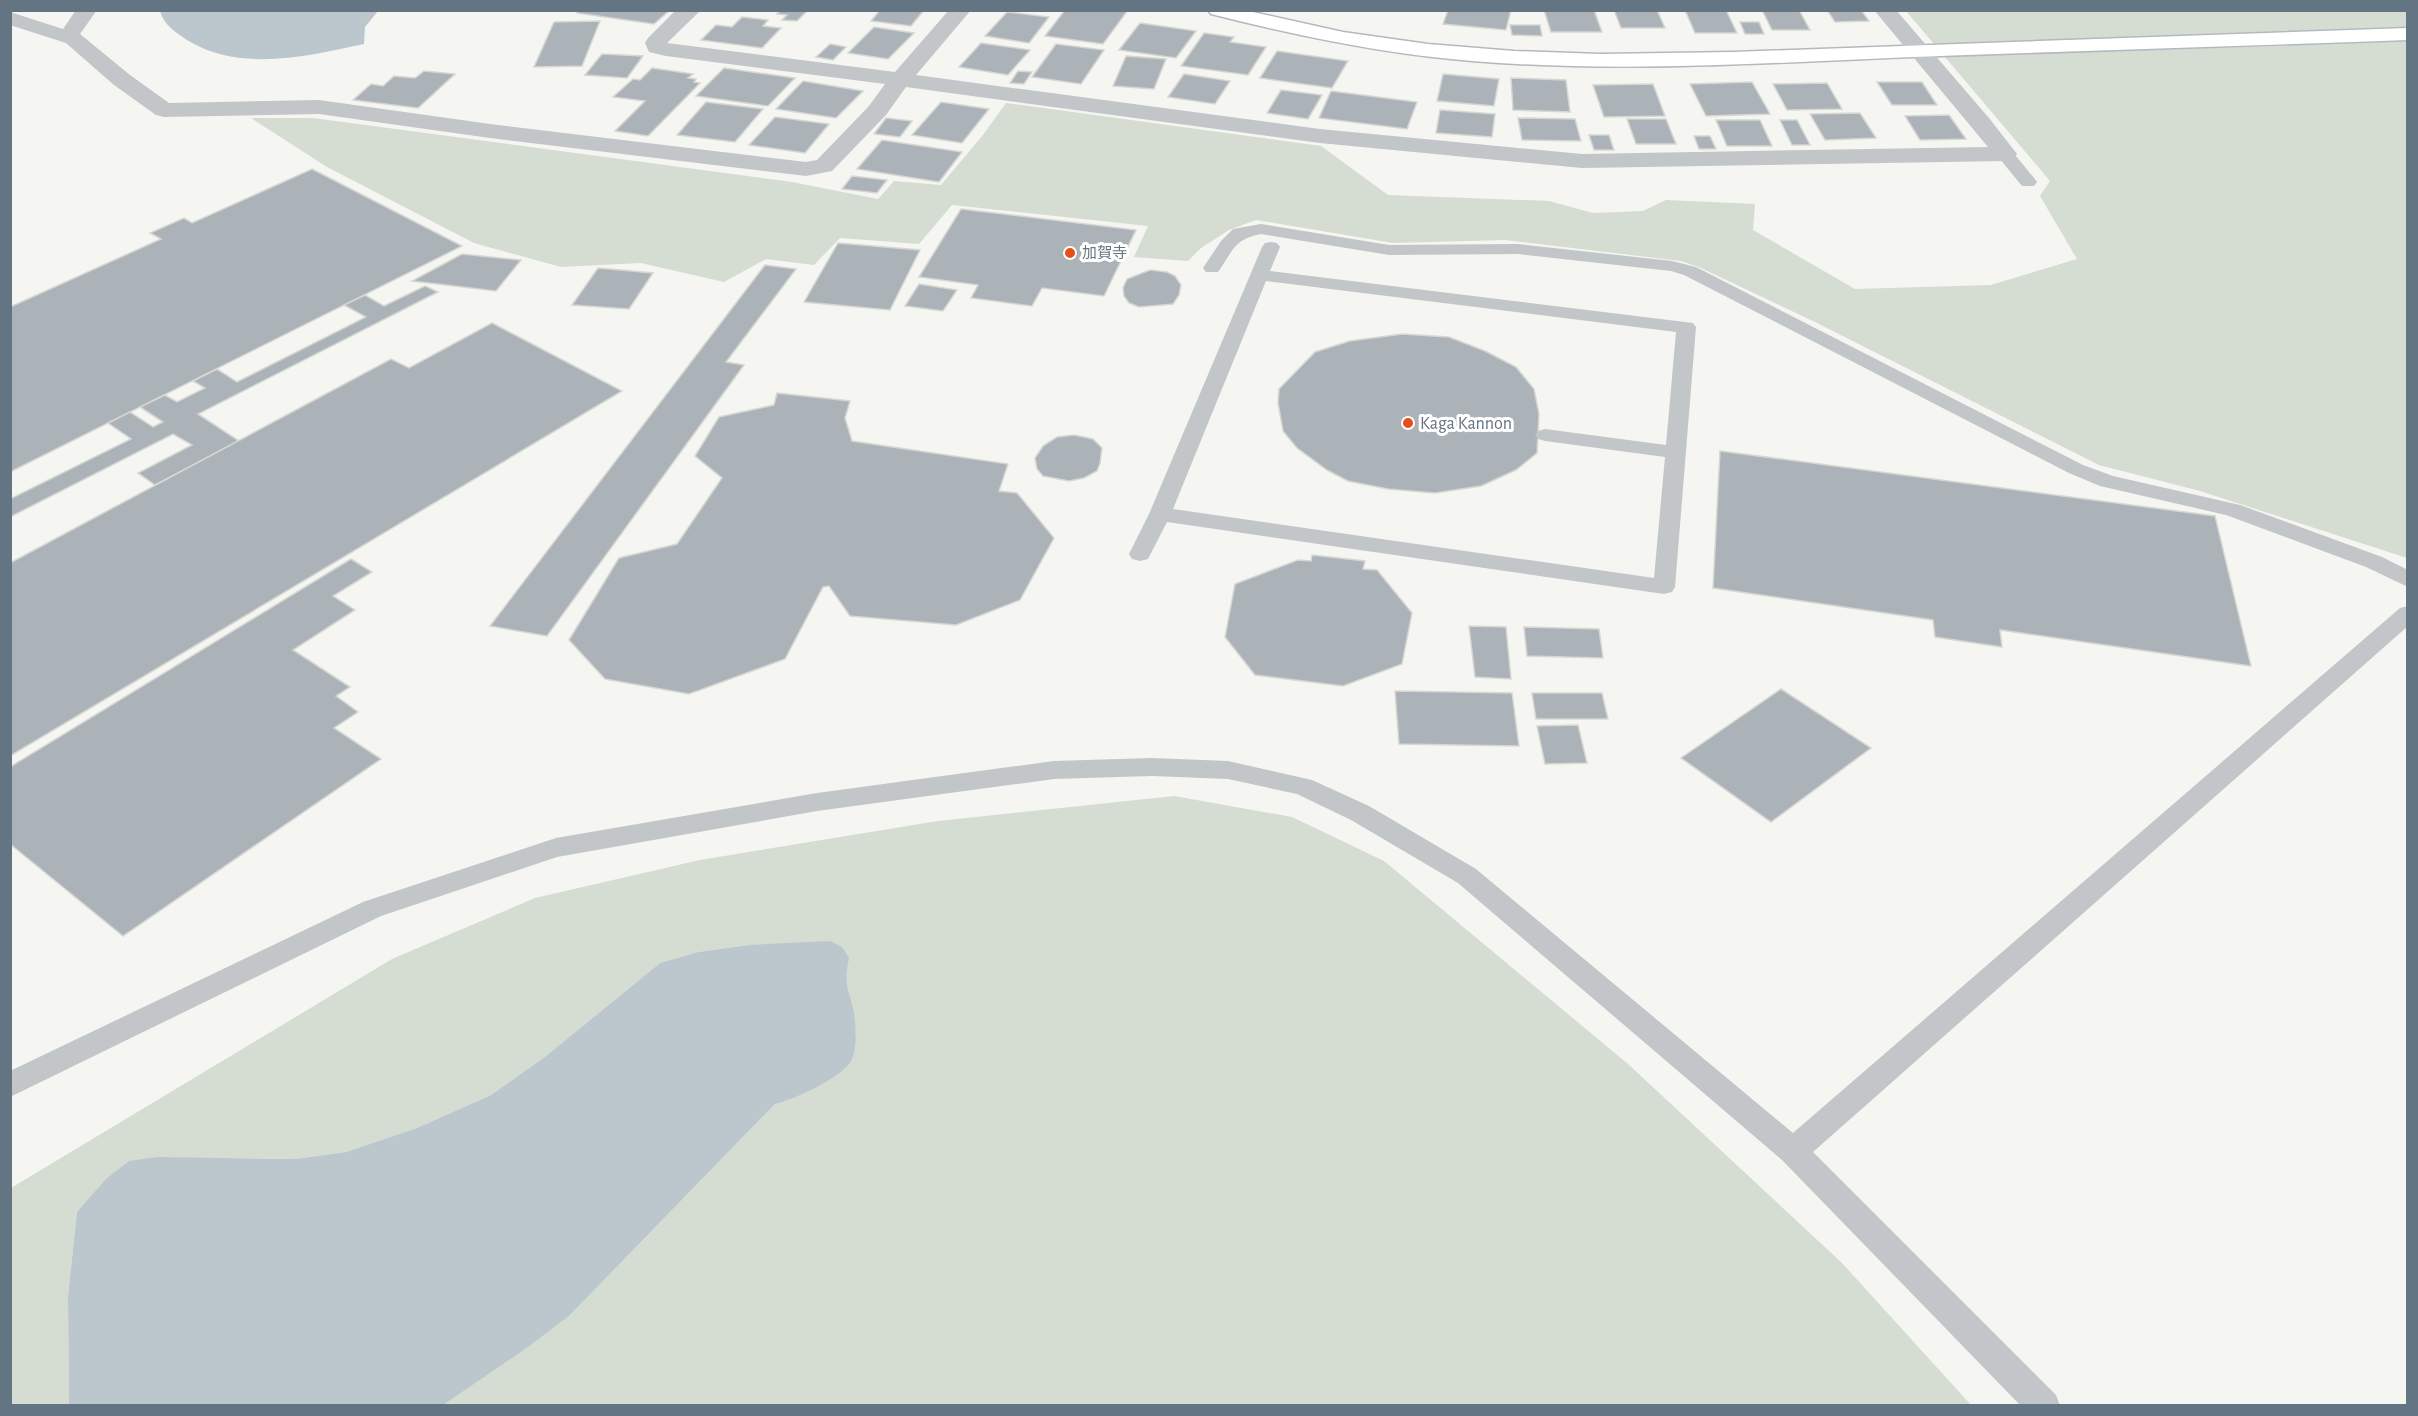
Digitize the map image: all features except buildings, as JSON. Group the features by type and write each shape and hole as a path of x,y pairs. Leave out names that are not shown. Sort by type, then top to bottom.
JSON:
{"street":[{"path":"67,36 87,10"},
{"path":"691,10 656,43 657,47 1320,136 1582,161 2006,154"},
{"path":"10,18 73,39 122,80 164,110 319,107 489,131 806,169 824,166 878,110 888,94 961,10"},
{"path":"1218,10 1300,30 1381,43 1554,59 1659,60 2408,34"},
{"path":"1884,10 2006,154"}],"lane":[{"path":"2006,154 2028,182"},
{"path":"1212,268 1227,245 1239,233 1261,229 1389,250 1518,249 1672,266 1690,271 1777,314 2076,469 2107,481 2232,510 2374,562 2408,580"},
{"path":"1140,554 1160,514 1271,247"},
{"path":"1160,514 1664,587 1686,327 1260,274"},
{"path":"1545,435 1675,452"},
{"path":"1792,1151 2408,613"},
{"path":"10,1085 372,909 556,848 817,802 1054,770 1152,766 1228,770 1304,786 1360,813 1467,876 1792,1151 2044,1406"}],"shaded area":[{"path":"160,10 378,11 365,27 364,44 297,57 252,59 208,50 187,40 167,24"},
{"path":"1906,11 2407,11 2407,558 2200,491 2099,465 1813,321 1701,268 1681,261 1505,240 1393,243 1256,220 1229,230 1201,248 1188,261 1134,257 1148,226 952,205 919,244 840,238 814,265 766,259 724,282 641,263 561,267 474,243 327,167 251,118 313,118 792,182 878,199 894,181 941,185 983,135 1006,103 1321,146 1388,195 1549,201 1593,213 1643,211 1666,200 1755,204 1753,230 1855,289 1991,285 2077,259 2040,196 2050,181"},
{"path":"1174,796 1292,817 1384,861 1628,1064 1842,1263 1971,1405 443,1405 570,1315 775,1104 800,1093 810,1085 856,1035 853,1010 844,979 848,958 749,945 698,952 660,963 546,1056 491,1095 417,1128 346,1152 295,1159 232,1158 77,1212 68,1296 69,1405 11,1406 11,1188 392,959 535,898 700,860 938,821"},
{"path":"830,941 842,947 849,958 847,987 856,1032 854,1053 849,1064 815,1088 775,1104 570,1315 528,1347 443,1405 69,1405 68,1296 77,1212 106,1179 129,1161 157,1157 295,1159 346,1152 417,1128 491,1095 546,1056 660,963 698,952 749,945"}],"place":[{"name":"加賀寺","path":"1070,253"},
{"name":"Kaga Kannon","path":"1408,423"}]}
